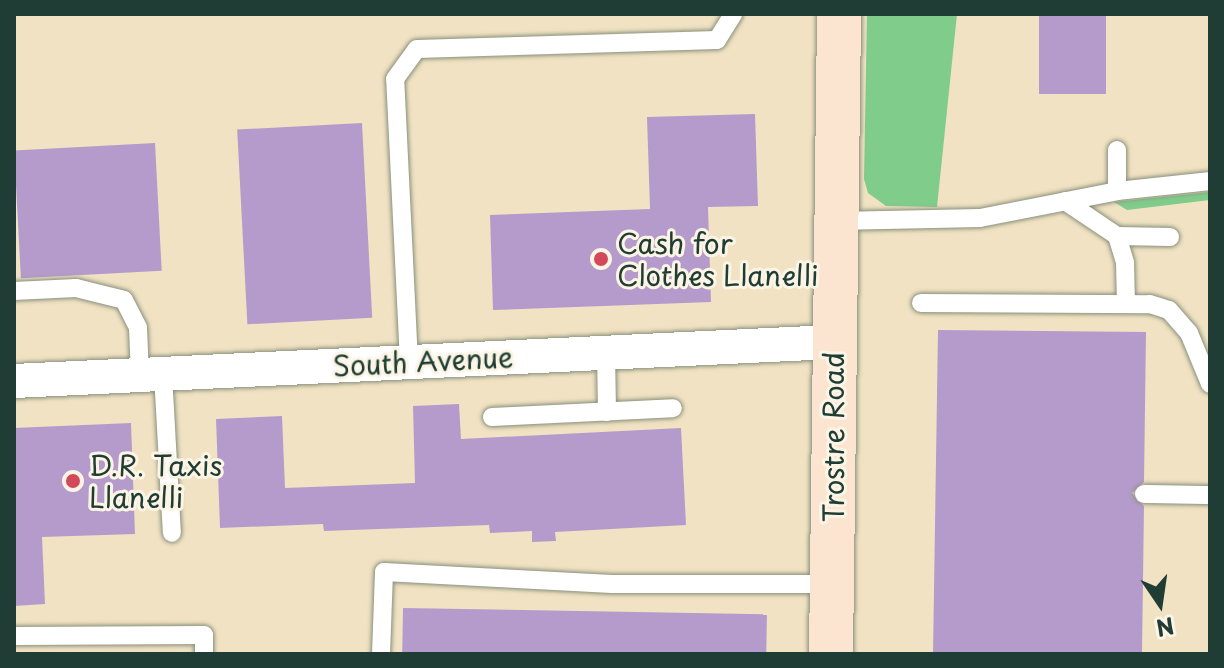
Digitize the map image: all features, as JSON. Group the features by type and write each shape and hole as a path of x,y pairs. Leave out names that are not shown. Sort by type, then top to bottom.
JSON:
{"main road":[{"name":"Trostre Road","path":"831,654 834,221 839,14"}],"street":[{"name":"South Avenue","path":"14,381 833,342"}],"lane":[{"path":"409,362 395,79 417,49 717,40 733,14"},
{"path":"1117,150 1117,191"},
{"path":"834,221 980,218 1117,191 1210,181"},
{"path":"1065,201 1117,236 1170,237"},
{"path":"1117,236 1125,263 1126,304"},
{"path":"14,291 76,288 124,300 138,328 152,374 172,533"},
{"path":"921,303 1126,304 1169,310 1189,333 1210,384"},
{"path":"606,353 607,412"},
{"path":"492,417 673,408"},
{"path":"1144,494 1210,495"},
{"path":"381,654 384,572 612,584 832,584"},
{"path":"14,636 204,635 204,654"}],"green space":[{"path":"867,14 957,14 937,207 886,206 868,193 864,179"},
{"path":"1210,192 1210,200 1127,210 1114,202"}],"building":[{"path":"1039,14 1106,14 1106,94 1039,94"},
{"name":"Cash for Clothes Llanelli","path":"755,114 758,206 708,207 711,302 493,310 490,215 650,209 647,117"},
{"path":"362,123 372,318 247,324 237,130"},
{"path":"155,143 162,271 21,278 14,150"},
{"path":"938,330 1146,332 1144,482 1132,493 1144,506 1142,654 933,654"},
{"path":"459,404 461,439 681,428 686,525 555,532 556,541 532,542 532,531 490,533 489,525 324,531 323,524 220,528 216,419 282,416 285,488 415,483 413,406"},
{"name":"D.R. Taxis Llanelli","path":"131,423 135,534 42,537 45,604 14,606 14,428"},
{"path":"403,608 767,614 766,654 402,654"}],"place":[{"name":"Cash for Clothes Llanelli","path":"601,259"},
{"name":"D.R. Taxis Llanelli","path":"73,481"}]}
